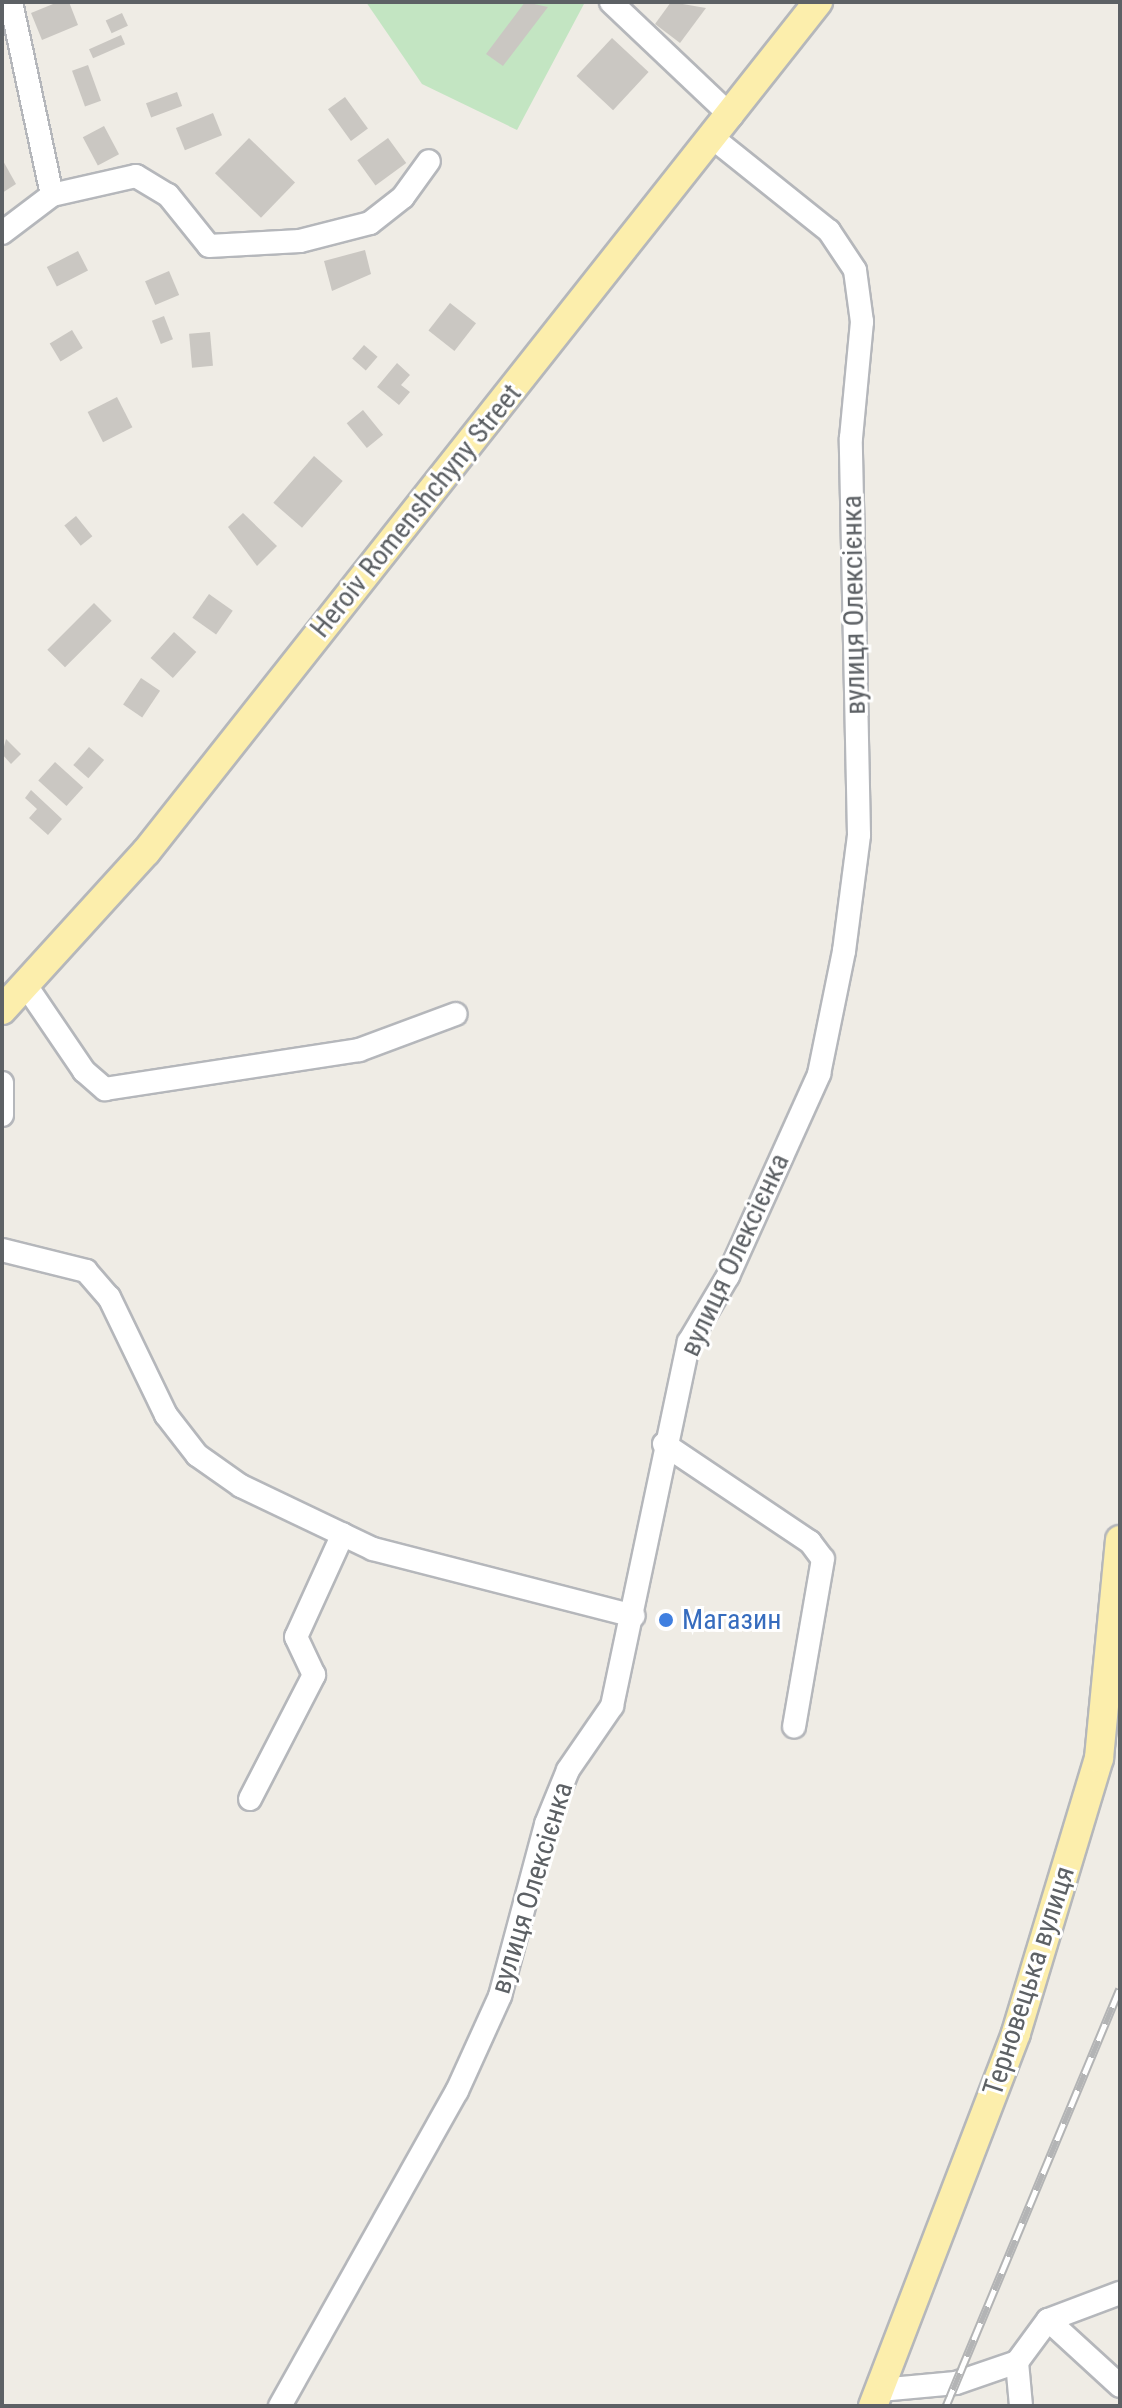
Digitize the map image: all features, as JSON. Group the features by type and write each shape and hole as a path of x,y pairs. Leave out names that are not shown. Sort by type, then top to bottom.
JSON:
{"main road":[{"name":"Heroiv Romenshchyny Street","path":"2,1010 27,987 146,852 818,2"},
{"name":"Терновецька вулиця","path":"876,2398 1016,2033 1099,1758 1120,1540"}],"street":[{"path":"11,2 52,195"},
{"name":"вулиця Олексієнка","path":"280,2406 457,2091 494,2010 546,1824 568,1770 612,1706 634,1616 664,1444 689,1342 728,1276 819,1074 859,835 851,438 862,322 855,270 829,231 722,127 611,2"},
{"path":"2,233 52,195 136,176 168,195 209,246 300,241 370,223 403,197 429,161"},
{"path":"27,987 84,1071 105,1089 359,1050 456,1014"},
{"path":"2,1083 2,1115"},
{"path":"2,1250 86,1271 109,1297 166,1415 197,1455 241,1486 373,1549 634,1616"},
{"path":"664,1444 810,1542 823,1559 794,1727"},
{"path":"250,1799 314,1675 296,1637 343,1534"},
{"path":"876,2398 956,2383 1017,2362 1048,2320 1120,2293"},
{"path":"1048,2320 1120,2386"},
{"path":"1017,2362 1021,2406"}],"green space":[{"path":"366,2 585,2 517,130 422,84"}],"building":[{"path":"58,2 69,2 78,25 42,40 31,13"},
{"path":"525,2 548,7 503,66 486,54"},
{"path":"671,2 706,8 680,43 655,24"},
{"path":"122,13 128,26 112,33 106,21"},
{"path":"121,35 125,44 93,58 89,49"},
{"path":"612,38 649,72 613,110 577,76"},
{"path":"88,65 101,101 85,107 72,71"},
{"path":"177,92 182,106 151,117 146,103"},
{"path":"345,97 368,129 351,141 328,109"},
{"path":"213,113 222,135 185,150 176,128"},
{"path":"104,126 119,154 98,166 83,137"},
{"path":"249,138 295,182 261,218 215,173"},
{"path":"388,138 406,163 375,185 357,160"},
{"path":"2,159 16,184 2,193"},
{"path":"365,250 371,274 332,291 324,261"},
{"path":"78,251 88,271 57,286 47,267"},
{"path":"169,271 179,295 155,305 145,281"},
{"path":"450,303 476,323 454,351 428,331"},
{"path":"164,316 173,339 161,344 152,321"},
{"path":"72,330 83,348 61,361 50,343"},
{"path":"210,332 213,366 192,368 189,334"},
{"path":"364,345 378,357 366,370 352,359"},
{"path":"397,363 410,375 401,385 410,392 399,405 377,387"},
{"path":"117,397 132,427 103,442 88,412"},
{"path":"363,410 383,435 367,448 347,423"},
{"path":"314,456 343,481 302,528 273,503"},
{"path":"243,513 277,546 257,566 228,527"},
{"path":"76,516 92,536 81,546 64,525"},
{"path":"209,594 233,611 216,634 192,618"},
{"path":"94,603 112,621 65,667 47,650"},
{"path":"174,632 196,652 173,678 151,658"},
{"path":"141,678 160,691 142,717 123,705"},
{"path":"6,739 21,754 11,764 2,754"},
{"path":"89,747 104,760 88,778 73,765"},
{"path":"55,762 83,787 67,806 38,781"},
{"path":"31,790 62,819 48,835 29,818 37,809 25,798"}],"railway":[{"path":"946,2406 1120,1989"}],"place":[{"name":"Магазин","path":"666,1620"}]}
